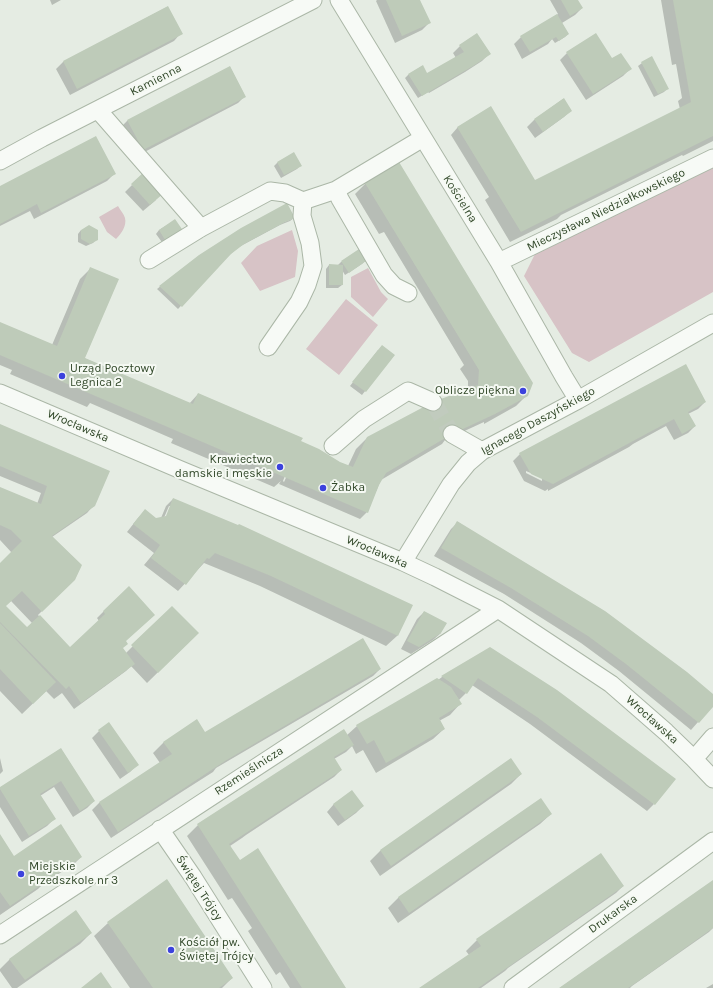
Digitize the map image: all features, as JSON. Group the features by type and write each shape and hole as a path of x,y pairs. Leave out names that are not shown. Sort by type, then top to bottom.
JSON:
{"street":[{"name":"Kamienna","path":"0,161 42,138 313,0"},
{"name":"Kościelna","path":"339,0 499,262 578,400"},
{"path":"98,110 201,228"},
{"path":"149,260 201,228 270,191 285,193 303,201 336,190 423,138"},
{"name":"Mieczysława Niedziałkowskiego","path":"499,262 713,158"},
{"path":"336,190 384,275 394,286 408,293"},
{"path":"268,347 299,302 307,285 313,266 310,243 302,216 303,201"},
{"name":"Ignacego Daszyńskiego","path":"403,562 451,484 468,463 482,451 578,400 713,324"},
{"path":"333,446 364,419 408,391 433,402"},
{"name":"Wrocławska","path":"0,393 403,562 498,609 611,684 694,758 713,779"},
{"path":"452,434 482,451"},
{"name":"Rzemieślnicza","path":"0,935 498,609"},
{"path":"694,758 713,737"},
{"name":"Świętej Trójcy","path":"160,829 264,988"},
{"name":"Drukarska","path":"513,988 713,841"}],"shaded area":[{"path":"713,165 713,292 589,362 572,353 524,276 536,252"},
{"path":"118,206 124,215 125,224 120,235 116,239 107,232 99,217"},
{"path":"292,230 298,251 295,277 260,291 241,263 257,246"},
{"path":"368,268 381,292 388,299 373,317 351,297 351,277"},
{"path":"346,299 378,325 339,375 306,349"}],"building":[{"path":"386,0 420,0 431,23 402,36"},
{"path":"561,0 578,0 583,8 570,16"},
{"path":"673,0 713,0 713,136 521,232 457,127 491,106 535,180 691,102"},
{"path":"168,6 183,34 77,89 63,61"},
{"path":"557,14 569,34 559,41 556,37 530,52 520,36"},
{"path":"477,33 491,54 422,96 408,74 423,65 427,73 464,52 459,45"},
{"path":"596,33 612,58 621,53 632,69 593,94 566,52"},
{"path":"652,56 669,89 658,94 641,62"},
{"path":"230,66 246,97 143,150 127,120"},
{"path":"564,98 572,111 543,132 534,119"},
{"path":"96,136 116,174 41,213 37,204 0,224 0,186"},
{"path":"294,152 302,166 284,175 277,162"},
{"path":"399,162 533,383 528,396 495,414 452,434 386,473 379,485 368,513 0,355 0,322 57,346 90,267 119,279 85,358 193,404 198,393 303,438 301,441 319,449 340,462 353,467 367,437 433,402 478,385 479,370 365,183"},
{"path":"145,171 164,193 150,205 131,184"},
{"path":"287,203 295,218 244,244 231,254 182,307 159,286 199,255 241,228"},
{"path":"175,219 184,232 167,243 159,230"},
{"path":"89,225 98,230 98,240 90,244 81,239 81,230"},
{"path":"359,249 366,261 349,273 341,261"},
{"path":"329,264 343,265 343,285 329,285"},
{"path":"382,345 395,355 366,392 352,382"},
{"path":"686,364 706,402 688,412 696,426 682,434 674,419 553,484 531,474 519,453"},
{"path":"0,424 110,471 95,506 52,536 82,565 75,580 42,612 22,591 6,606 27,627 40,615 70,647 105,614 103,611 129,586 155,615 126,641 128,644 123,648 135,664 81,703 69,686 66,689 0,622 0,563 22,541 11,530 0,525 0,487 41,504 47,486 0,466"},
{"path":"173,498 238,525 239,524 413,605 398,636 271,576 215,553 209,559 207,558 186,585 151,558 160,545 133,524 145,509 156,518 166,516"},
{"path":"457,521 605,611 687,672 713,694 713,707 699,723 626,664 588,636 511,588 441,548"},
{"path":"172,606 199,633 158,673 131,645"},
{"path":"424,611 447,623 441,633 419,647 407,641"},
{"path":"0,623 56,682 33,704 0,669"},
{"path":"363,638 381,669 225,761 118,832 99,802 172,754 163,742 197,719 205,732"},
{"path":"490,647 557,690 676,779 655,805 537,717 478,678 467,694 441,676"},
{"path":"437,678 451,687 462,704 439,718 445,729 386,763 374,740 367,744 356,725"},
{"path":"109,722 139,765 128,773 98,730"},
{"path":"344,729 354,745 334,757 342,770 229,844 240,860 258,848 346,988 302,988 197,824"},
{"path":"61,748 95,801 80,811 61,781 40,794 56,819 29,836 0,787"},
{"path":"511,758 522,774 391,866 380,850"},
{"path":"352,790 364,806 345,820 333,804"},
{"path":"541,798 552,814 409,913 398,897"},
{"path":"61,824 82,857 10,906 0,892 0,834 14,856"},
{"path":"601,853 624,886 478,988 419,988 481,946 476,939"},
{"name":"Kościół pw. Świętej Trójcy","path":"167,879 233,978 219,988 153,988 107,922"},
{"path":"713,880 713,928 640,980 628,988 559,988"},
{"path":"76,910 92,933 25,980 9,959"},
{"path":"101,972 112,988 81,988"}],"tunnel":[{"path":"433,402 452,434"}],"place":[{"name":"Urząd Pocztowy Legnica 2","path":"62,376"},
{"name":"Oblicze piękna","path":"523,391"},
{"name":"Krawiectwo damskie i męskie","path":"280,467"},
{"name":"Żabka","path":"323,488"},
{"name":"Miejskie Przedszkole nr 3","path":"21,874"},
{"name":"Kościół pw. Świętej Trójcy","path":"171,950"}]}
